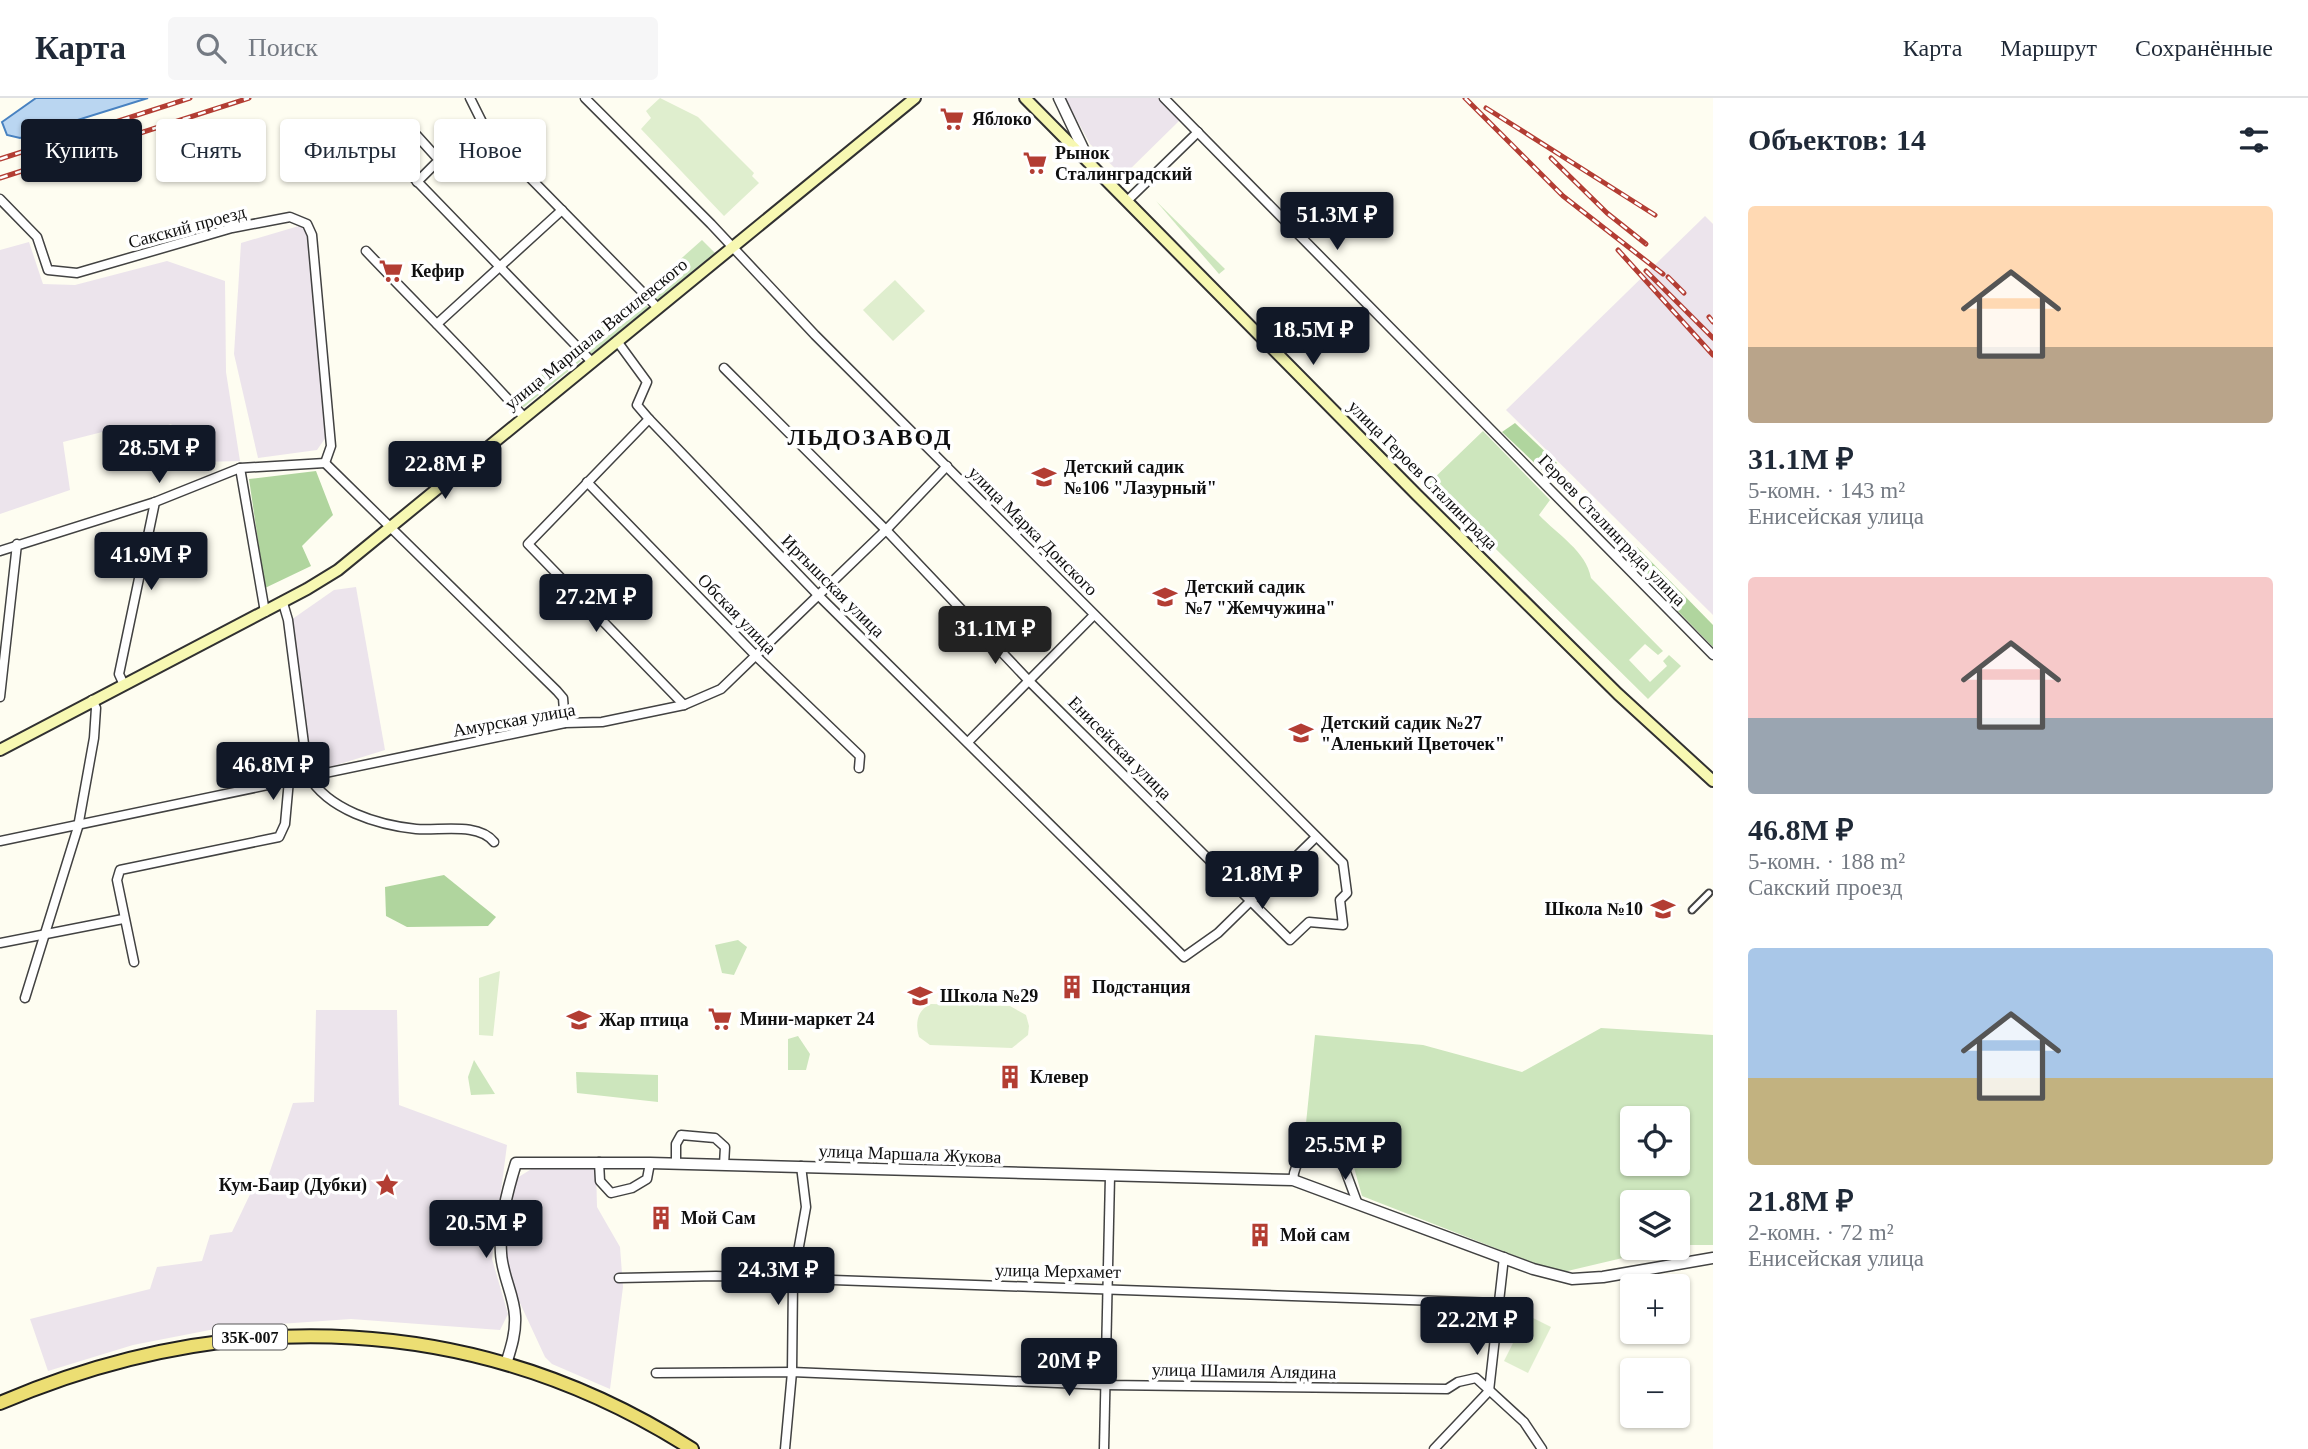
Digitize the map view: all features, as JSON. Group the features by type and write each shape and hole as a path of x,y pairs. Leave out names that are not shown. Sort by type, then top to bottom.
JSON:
{"main road":[{"name":"улица Маршала Василевского","path":"1,746 265,612 338,570 915,98"},
{"name":"улица Героев Сталинграда","path":"1025,98 1427,505 1618,694 1713,781"},
{"name":"35К-007","path":"0,1403 103,1365 160,1350 250,1337 296,1335 377,1338 426,1344 506,1364 618,1407 692,1449"}],"street":[{"path":"470,98 489,136 658,308"},
{"name":"улица Марка Донского","path":"585,98 1345,869 1347,893 1340,900 1343,925 1309,922 1290,940"},
{"path":"1059,98 1088,159"},
{"path":"1128,200 1198,132 1164,98"},
{"name":"Героев Сталинграда улица","path":"1198,132 1713,656"},
{"path":"420,139 439,160 420,179"},
{"path":"417,182 591,361"},
{"name":"Сакский проезд","path":"0,199 37,237 48,270 53,272 77,273 232,228 290,217 307,224 312,235 331,446 325,463"},
{"path":"437,324 562,209"},
{"path":"366,251 380,269 437,324 523,416"},
{"path":"617,341 647,382 637,405 649,419 528,544 684,705"},
{"name":"Енисейская улица","path":"724,368 886,530 1030,682 1290,940"},
{"name":"Иртышская улица","path":"649,419 817,594 969,741 1184,957 1218,933 1252,901"},
{"path":"0,551 155,502 240,468 325,463 392,525 557,691 563,698 565,723"},
{"name":"Амурская улица","path":"0,841 78,827 308,775 565,723 602,722 684,705 721,689 886,530 947,466"},
{"path":"240,468 265,612"},
{"name":"Обская улица","path":"587,482 756,656 860,756 859,768"},
{"path":"124,685 118,674 155,502"},
{"path":"0,696 17,544"},
{"path":"282,603 288,620 308,775 326,796 368,818 415,829 478,832 494,842"},
{"path":"969,741 1094,615"},
{"path":"25,998 78,827 94,738 96,708 92,701"},
{"path":"134,962 117,880 123,868 274,839 283,832 289,780"},
{"path":"1252,901 1316,837"},
{"path":"1692,910 1709,893"},
{"path":"0,943 123,919"},
{"path":"676,1164 676,1144 681,1135 715,1138 725,1147 724,1165"},
{"path":"1297,1181 1294,1166 1303,1155 1315,1149 1329,1149 1345,1167 1357,1202"},
{"path":"599,1162 600,1181 611,1192 632,1188 647,1180 650,1163"},
{"name":"улица Маршала Жукова","path":"506,1364 513,1339 515,1315 504,1278 501,1241 507,1191 516,1163 801,1166 1297,1181 1504,1257 1572,1279 1604,1277 1713,1258"},
{"path":"785,1449 792,1372 793,1280 806,1208 801,1166"},
{"path":"1104,1449 1105,1287 1110,1176"},
{"path":"1434,1449 1489,1391 1504,1257"},
{"name":"улица Мерхамет","path":"619,1278 716,1276 1105,1287 1497,1303"},
{"name":"улица Шамиля Алядина","path":"656,1373 792,1372 1105,1385 1447,1389 1458,1382 1476,1378 1489,1391"},
{"path":"1489,1391 1524,1422 1542,1449"}],"shaded area":[{"path":"1065,98 1158,98 1180,120 1123,176 1090,144"},
{"path":"1705,216 1713,224 1713,615 1506,410"},
{"path":"309,223 326,437 317,450 258,458 234,354 241,243"},
{"path":"29,242 43,284 75,285 167,261 225,281 226,372 240,461 202,462 171,424 116,444 110,430 63,442 70,490 0,514 0,250"},
{"path":"356,587 385,750 314,772 311,769 291,620 334,590"},
{"path":"316,1010 397,1010 399,1105 507,1145 492,1259 508,1314 500,1330 351,1319 220,1328 133,1345 48,1371 30,1319 150,1289 157,1267 202,1261 210,1235 232,1232 254,1186 266,1183 293,1103 314,1102"},
{"path":"596,1167 597,1207 620,1247 623,1287 610,1389 552,1364 545,1357 506,1273 508,1213 517,1178 533,1168"}],"green space":[{"path":"660,98 698,117 754,173 752,176 759,183 724,216 641,129 651,118 646,111"},
{"path":"1156,201 1225,269 1219,274"},
{"path":"702,240 715,253 658,301 647,289"},
{"path":"895,280 925,311 893,341 863,310"},
{"path":"639,297 650,309 591,354 581,344"},
{"path":"572,350 581,361 524,407 511,399"},
{"path":"1515,423 1557,463 1544,472 1502,432"},
{"path":"1483,431 1550,500 1539,515 1577,551 1591,578 1663,651 1658,655 1645,644 1629,660 1650,682 1667,666 1663,661 1669,655 1681,666 1648,699 1429,483"},
{"path":"316,471 333,515 302,546 311,566 265,588 249,479"},
{"path":"1637,547 1713,625 1713,647 1629,561"},
{"path":"444,875 496,917 488,926 407,927 386,916 385,887"},
{"path":"738,940 747,947 734,975 722,973 715,945"},
{"path":"500,971 493,1036 479,1035 479,978"},
{"path":"931,1004 1010,1006 1026,1015 1028,1035 1012,1048 930,1045 919,1037 917,1027 920,1013"},
{"path":"1601,1028 1713,1035 1713,1245 1690,1245 1690,1190 1620,1190 1620,1259 1559,1273 1362,1196 1348,1146 1305,1133 1315,1035 1423,1045 1522,1072"},
{"path":"798,1036 810,1054 806,1070 788,1070 788,1039"},
{"path":"474,1060 495,1094 471,1095 468,1077"},
{"path":"576,1072 658,1075 658,1102 577,1093"},
{"path":"1527,1315 1551,1327 1528,1373 1504,1361"}],"water":[{"path":"36,98 148,98 81,119 21,119 20,138 7,135 2,122"}],"railway":[{"path":"0,159 190,98"},
{"path":"0,178 249,98"},
{"path":"1465,98 1563,196 1663,274"},
{"path":"1486,108 1655,215"},
{"path":"1551,158 1607,213 1646,244"},
{"path":"1618,250 1713,355"},
{"path":"1646,271 1713,338"},
{"path":"1668,277 1684,293"},
{"path":"1709,317 1713,322"}],"place":[{"name":"Яблоко","path":"952,119"},
{"name":"Рынок Сталинградский","path":"1035,163"},
{"name":"Кефир","path":"391,271"},
{"name":"Детский садик №106 \"Лазурный\"","path":"1044,477"},
{"name":"Детский садик №7 \"Жемчужина\"","path":"1165,597"},
{"name":"Детский садик №27 \"Аленький Цветочек\"","path":"1301,733"},
{"name":"Школа №10","path":"1663,909"},
{"name":"Подстанция","path":"1072,987"},
{"name":"Школа №29","path":"920,996"},
{"name":"Мини-маркет 24","path":"720,1019"},
{"name":"Жар птица","path":"579,1020"},
{"name":"Клевер","path":"1010,1077"},
{"name":"Кум-Баир (Дубки)","path":"387,1185"},
{"name":"Мой Сам","path":"661,1218"},
{"name":"Мой сам","path":"1260,1235"}],"district":[{"name":"ЛЬДОЗАВОД","path":"870,437"}]}
